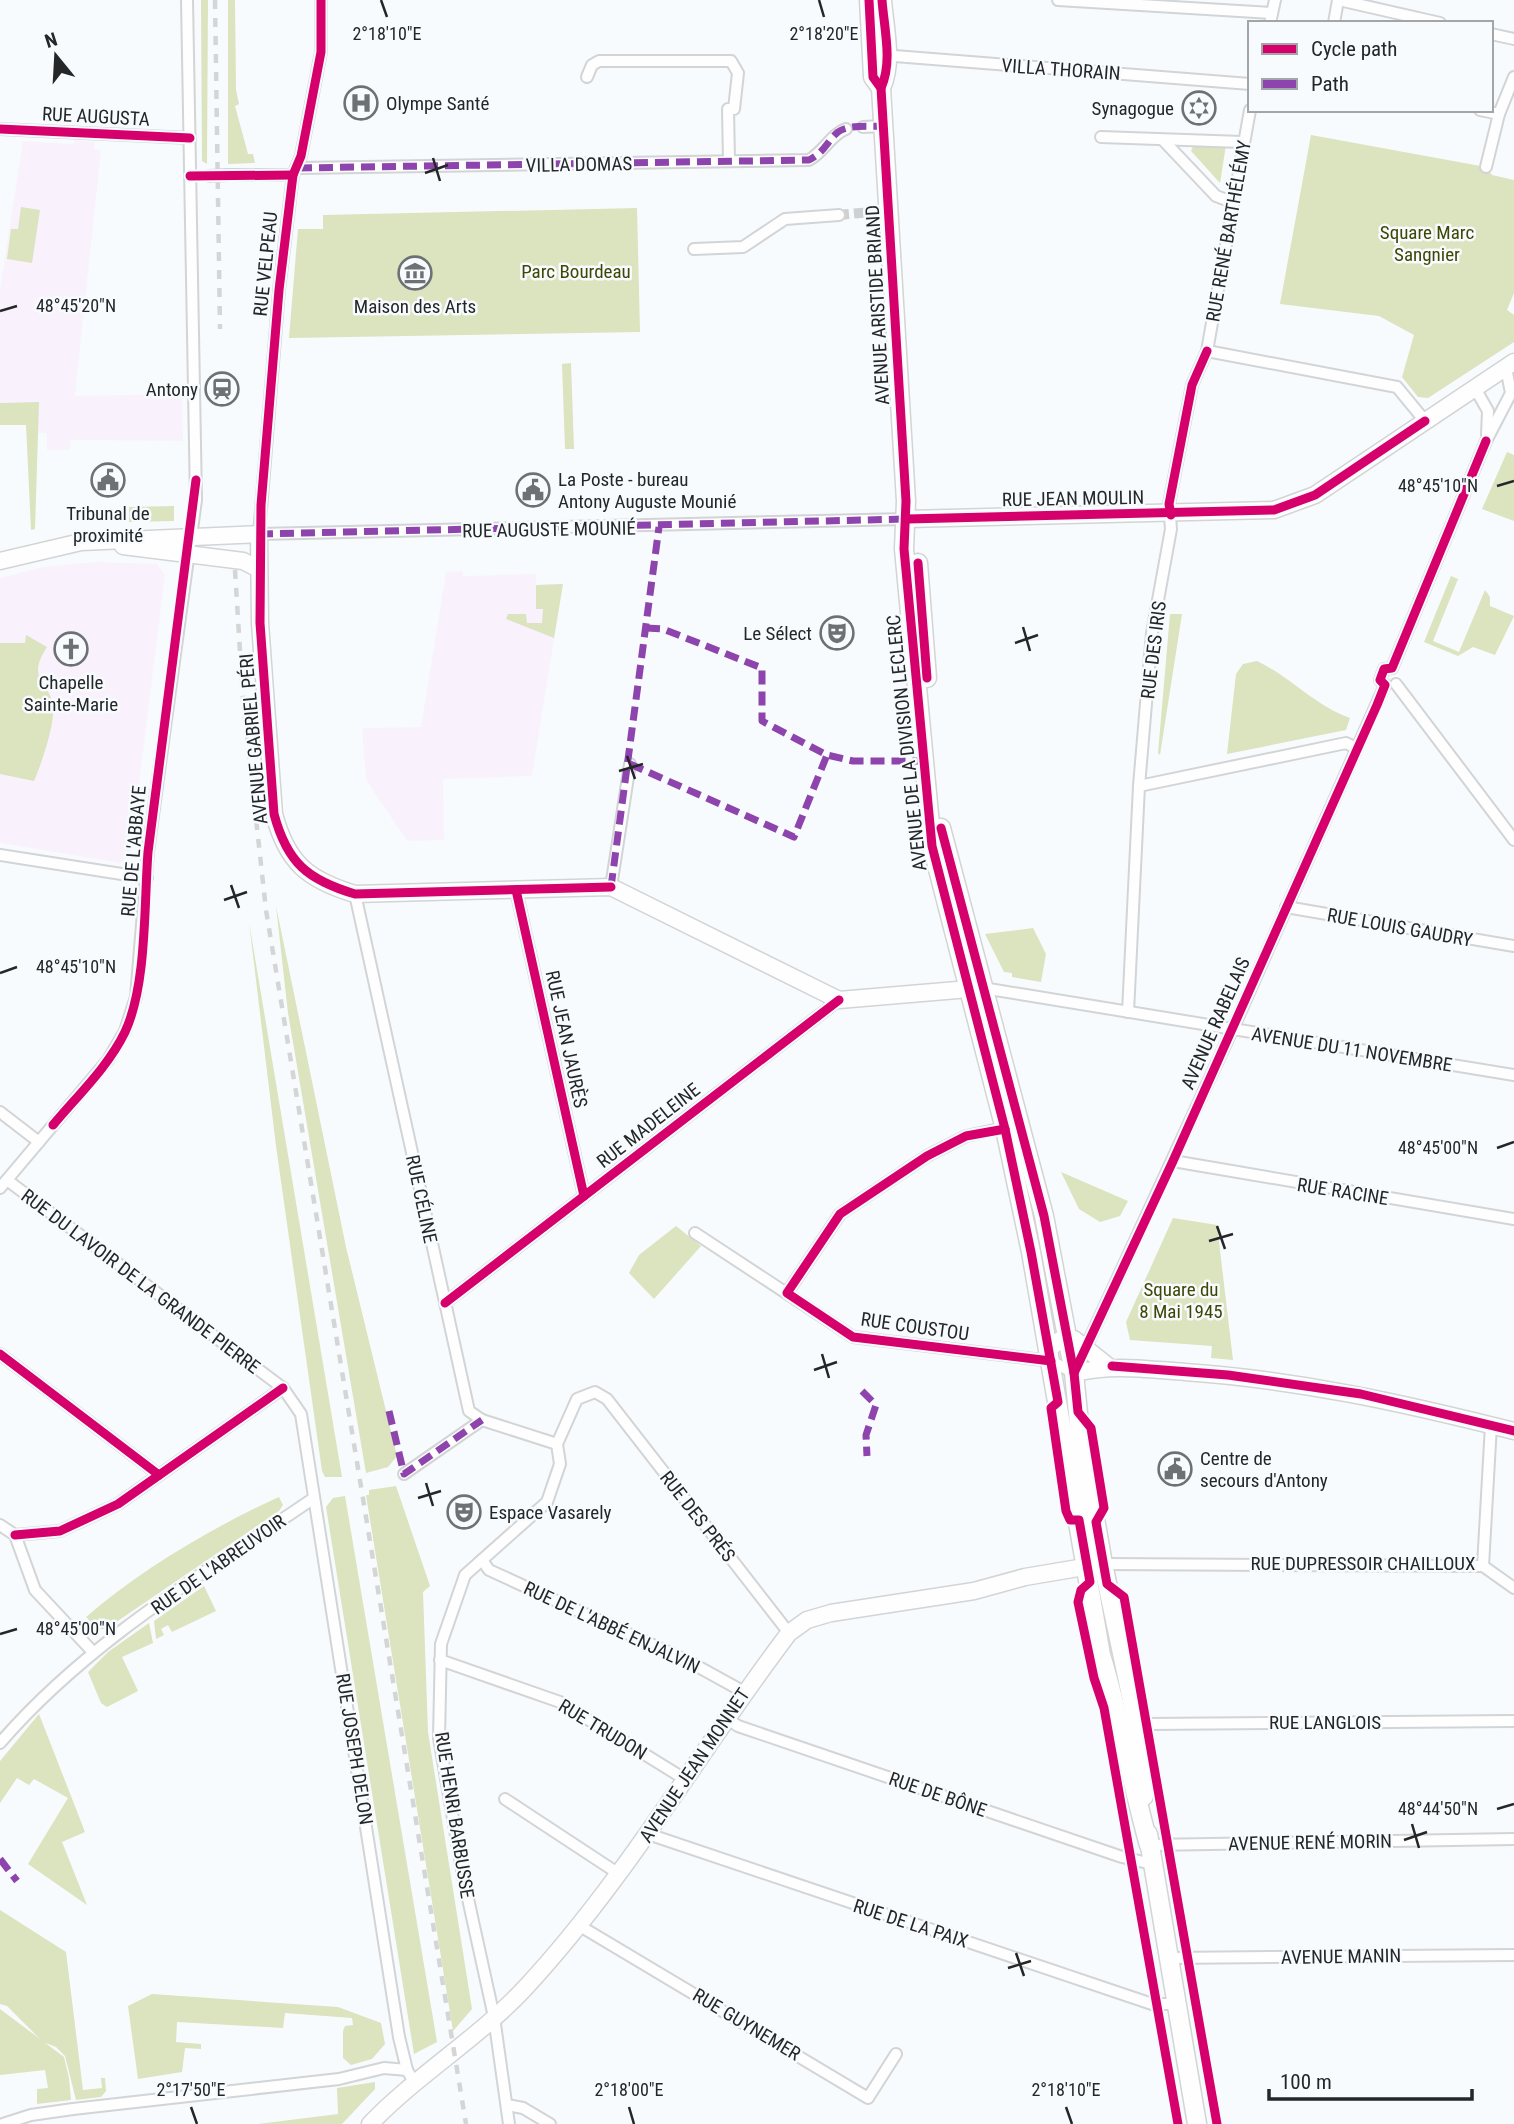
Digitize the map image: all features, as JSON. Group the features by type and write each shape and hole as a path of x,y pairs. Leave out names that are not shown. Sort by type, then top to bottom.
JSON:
{"main road":[{"name":"AVENUE ARISTIDE BRIAND","path":"869,0 880,54"},
{"name":"AVENUE ARISTIDE BRIAND","path":"882,0 880,54 873,77 881,88 884,126 880,212 907,519"},
{"name":"RUE JEAN MOULIN","path":"907,519 1262,511 1298,502 1315,495 1510,365"},
{"name":"AVENUE DE LA DIVISION LECLERC","path":"907,519 905,554 932,846 1013,1127 1044,1216 1074,1373 1095,1565 1101,1655 1115,1701 1127,1766 1149,1845"},
{"name":"RUE AUGUSTE MOUNIÉ","path":"93,542 259,534"},
{"name":"AVENUE GABRIEL PÉRI","path":"259,534 260,623 274,814 279,834 296,863 311,876 326,886 355,894 611,887 839,1000"},
{"path":"0,561 40,550 93,542 243,561 259,569"},
{"path":"839,1000 975,988"},
{"name":"AVENUE DE LA DIVISION LECLERC","path":"1013,1127 1050,1355 1095,1565 1136,1719 1149,1845 1197,2124"},
{"path":"1050,1355 1068,1339 1087,1346 1108,1366"},
{"path":"1074,1373 1108,1366 1228,1375 1361,1394 1514,1430"},
{"name":"AVENUE JEAN MONNET","path":"370,2124 411,2076 494,2017 524,1990 580,1926 648,1834 683,1778 744,1692 789,1633 807,1620 831,1613 974,1591 1025,1577 1095,1565"}],"street":[{"name":"RUE DE L'ABBAYE","path":"4,1184 108,1060 131,1016 196,480 187,0"},
{"path":"1058,0 1271,18 1275,0"},
{"path":"1334,21 1339,0 1431,21"},
{"name":"RUE VELPEAU","path":"259,534 279,290 295,172 321,52 321,2"},
{"path":"1493,34 1514,39"},
{"name":"VILLA THORAIN","path":"880,54 1248,84"},
{"path":"587,76 592,65 599,61 731,61 738,73 734,109 728,109 729,161"},
{"path":"1486,167 1499,114 1514,77"},
{"name":"RUE RENÉ BARTHÉLÉMY","path":"1171,514 1169,504 1192,385 1207,351 1242,142 1250,112"},
{"path":"1490,112 1499,114"},
{"path":"863,127 884,126"},
{"name":"RUE AUGUSTA","path":"0,129 190,138"},
{"name":"VILLA DOMAS","path":"190,176 809,160 823,152 835,134 846,129"},
{"path":"1101,137 1242,142"},
{"path":"1163,140 1216,196 1232,202"},
{"path":"694,249 743,247 785,219 839,215"},
{"path":"1207,351 1397,387 1425,421"},
{"path":"1510,365 1511,393 1486,441 1392,668 1399,675 1390,685 1514,840"},
{"path":"1475,388 1488,411 1486,441"},
{"name":"RUE DES IRIS","path":"1128,1012 1139,786 1152,633 1171,530 1171,514"},
{"name":"RUE AUGUSTE MOUNIÉ","path":"259,534 907,519"},
{"name":"AVENUE RABELAIS","path":"1074,1373 1173,1161 1356,748 1390,685 1380,674 1384,668 1392,668"},
{"path":"1139,786 1346,743 1356,748"},
{"path":"611,887 630,764"},
{"path":"0,855 147,878"},
{"name":"RUE JEAN JAURÈS","path":"516,890 584,1196"},
{"name":"RUE CÉLINE","path":"355,894 469,1411 482,1420"},
{"name":"RUE LOUIS GAUDRY","path":"1286,907 1514,946"},
{"name":"AVENUE DU 11 NOVEMBRE","path":"975,988 1514,1074"},
{"name":"RUE MADELEINE","path":"445,1303 839,1000"},
{"path":"0,1112 39,1142"},
{"path":"787,1293 840,1214 927,1156 966,1136 1013,1127"},
{"name":"RUE RACINE","path":"1173,1161 1514,1219"},
{"name":"RUE DU LAVOIR DE LA GRANDE PIERRE","path":"4,1184 283,1388 301,1414"},
{"name":"RUE COUSTOU","path":"695,1233 853,1337 1050,1355 1074,1373"},
{"path":"0,1354 159,1475"},
{"path":"15,1535 60,1531 117,1504 283,1388"},
{"name":"RUE HENRI BARBUSSE","path":"509,2124 494,2017 463,1875 439,1738 441,1644 465,1575 547,1502 560,1464 557,1444 577,1399 595,1392 607,1399"},
{"name":"RUE DES PRÉS","path":"607,1399 789,1633"},
{"name":"RUE JOSEPH DELON","path":"301,1414 399,2037 411,2076"},
{"path":"404,1474 482,1420 557,1444"},
{"name":"RUE DUPRESSOIR CHAILLOUX","path":"1095,1565 1483,1566 1492,1425"},
{"name":"RUE DE L'ABREUVOIR","path":"0,1743 33,1706 92,1651 314,1498"},
{"path":"0,1525 15,1535 35,1590 92,1651"},
{"name":"RUE DE L'ABBÉ ENJALVIN","path":"482,1560 489,1570 686,1660 744,1692"},
{"path":"1483,1566 1514,1588"},
{"name":"RUE TRUDON","path":"440,1660 560,1702 683,1778"},
{"name":"RUE DE BÔNE","path":"726,1718 751,1731 1122,1857 1152,1864"},
{"name":"RUE LANGLOIS","path":"1136,1719 1147,1724 1514,1721"},
{"path":"505,1800 619,1874"},
{"name":"RUE DE LA PAIX","path":"648,1834 1152,2004 1176,2004"},
{"name":"AVENUE RENÉ MORIN","path":"1149,1845 1514,1839"},
{"name":"RUE GUYNEMER","path":"580,1926 868,2098 896,2054"},
{"name":"AVENUE MANIN","path":"1168,1958 1514,1955"},
{"path":"3,2124 31,2115 339,2079 384,2068 411,2076"},
{"path":"507,2105 523,2108 550,2124"}],"shaded area":[{"path":"76,140 95,142 94,149 101,150 75,396 182,394 183,441 70,440 70,450 47,450 47,433 36,433 39,402 0,403 0,289 23,141 72,144"},
{"path":"95,562 157,564 165,575 132,841 129,856 120,863 0,843 0,578 43,567"},
{"path":"462,571 463,576 536,574 536,585 563,584 532,776 443,779 444,840 407,841 366,780 362,728 421,727 446,572"}],"green space":[{"path":"201,0 208,0 207,164 202,161"},
{"path":"228,0 235,0 236,90 239,104 235,106 248,154 253,154 255,163 228,164"},
{"name":"Square Marc Sangnier","path":"1311,135 1486,167 1492,175 1514,180 1514,293 1507,310 1514,315 1514,342 1428,398 1418,397 1402,377 1414,335 1379,316 1280,304"},
{"path":"1194,144 1226,145 1220,183 1191,151"},
{"path":"21,207 40,210 32,263 7,259 11,229 18,229"},
{"name":"Parc Bourdeau","path":"637,208 640,332 289,338 298,229 323,229 323,215"},
{"path":"571,363 574,449 565,449 562,364"},
{"path":"39,402 35,529 31,530 26,425 0,425 0,403"},
{"path":"1507,452 1514,455 1514,521 1482,509"},
{"path":"174,506 174,521 129,522 129,507"},
{"path":"1451,576 1458,579 1433,641 1459,652 1485,590 1490,597 1490,606 1514,616 1495,655 1473,647 1458,656 1424,642"},
{"path":"563,584 554,638 506,619 508,614 526,614 527,623 542,623 543,609 536,609 536,585"},
{"path":"1170,614 1182,614 1160,755 1158,753"},
{"path":"26,635 47,647 38,667 38,674 53,707 50,734 34,781 0,774 0,643 25,643"},
{"path":"1257,661 1325,706 1350,718 1346,730 1227,754 1236,674 1243,664"},
{"path":"276,906 346,1247 397,1456 388,1467 366,1473 288,1013"},
{"path":"249,922 342,1477 325,1477 322,1471 276,1146"},
{"path":"1033,928 1046,954 1041,982 1012,977 1012,973 1004,972 985,934"},
{"path":"1061,1172 1128,1201 1120,1216 1100,1222 1079,1209"},
{"name":"Square du 8 Mai 1945","path":"1173,1218 1217,1225 1233,1360 1211,1358 1212,1346 1130,1340 1126,1322"},
{"path":"676,1226 701,1246 654,1299 629,1273 639,1255"},
{"path":"396,1486 430,1586 423,1592 428,1732 472,2009 453,2031 366,1495 369,1495 369,1490"},
{"path":"345,1496 437,2042 414,2054 326,1507 333,1498"},
{"path":"279,1497 283,1505 279,1511 106,1629 99,1629 86,1617 153,1566"},
{"path":"204,1586 216,1611 172,1632 168,1625 161,1629 164,1635 156,1639 154,1621"},
{"path":"149,1623 153,1643 122,1657 138,1691 107,1707 101,1703 88,1672 108,1652"},
{"path":"39,1714 85,1832 62,1842 87,1905 28,1864 68,1798 34,1779 29,1785 17,1778 0,1803 0,1761"},
{"path":"0,1910 66,1952 83,2090 102,2088 101,2078 105,2078 106,2091 101,2097 76,2100 65,2056 56,2047 43,2042 7,2006 0,2004"},
{"path":"152,1994 338,2007 381,2023 385,2044 372,2059 351,2065 343,2058 343,2031 345,2026 353,2025 352,2018 285,2013 283,2028 177,2022 176,2042 201,2044 201,2049 185,2048 182,2072 138,2079 128,2006"},
{"path":"0,2009 64,2057 71,2100 37,2104 37,2089 48,2088 45,2070 0,2075"},
{"path":"375,2082 375,2089 342,2124 258,2124 338,2114 337,2088"}],"tunnel":[{"path":"839,215 871,212"}],"railway":[{"path":"215,0 220,329"},
{"path":"235,570 243,700 266,910 466,2124"}],"marked path":[{"path":"298,168 809,160 843,129 884,126"},
{"path":"259,534 907,519"},
{"path":"611,887 659,527"},
{"path":"646,628 663,629 762,668 762,721 827,755 853,761 918,761"},
{"path":"630,764 794,837 827,755"},
{"path":"862,1391 876,1405 866,1435 867,1456"},
{"path":"389,1411 404,1474 482,1420"},
{"path":"0,1859 17,1881"}],"cycle path":[{"path":"321,0 321,52 301,156 293,175 279,290 261,505 260,623 274,814 279,831 293,857 302,867 324,882 355,894 611,887"},
{"path":"869,0 873,77 881,88"},
{"path":"882,0 887,56 881,88 906,501 904,549 932,846 1005,1129 1031,1252 1058,1402 1051,1408 1066,1511 1070,1520 1079,1520 1090,1582 1081,1590 1078,1602 1094,1678 1104,1708 1178,2124"},
{"path":"0,129 190,138"},
{"path":"190,176 293,175"},
{"path":"1171,515 1169,504 1192,385 1207,351"},
{"path":"907,519 1274,510 1315,495 1425,421"},
{"path":"1074,1373 1173,1161 1377,705 1385,685 1380,680 1384,669 1392,668 1486,441"},
{"path":"53,1125 118,1045 132,1013 137,991 143,944 148,852 196,480"},
{"path":"918,563 927,678"},
{"path":"941,828 1044,1216 1074,1373 1078,1412 1091,1428 1104,1508 1096,1522 1107,1584 1124,1597 1217,2124"},
{"path":"516,890 584,1196"},
{"path":"445,1303 839,1000"},
{"path":"1005,1129 966,1136 927,1156 840,1214 787,1293 853,1337 1051,1361"},
{"path":"0,1354 159,1475"},
{"path":"1112,1366 1228,1375 1361,1394 1514,1431"},
{"path":"15,1535 60,1531 118,1504 283,1388"}],"place":[{"name":"Olympe Santé","path":"361,103"},
{"name":"Synagogue","path":"1199,108"},
{"name":"Maison des Arts","path":"415,273"},
{"name":"Antony","path":"222,389"},
{"name":"Tribunal de proximité","path":"108,480"},
{"name":"La Poste - bureau Antony Auguste Mounié","path":"533,490"},
{"name":"Le Sélect","path":"837,633"},
{"name":"Chapelle Sainte-Marie","path":"71,649"},
{"name":"Centre de secours d'Antony","path":"1175,1469"},
{"name":"Espace Vasarely","path":"464,1512"}]}
